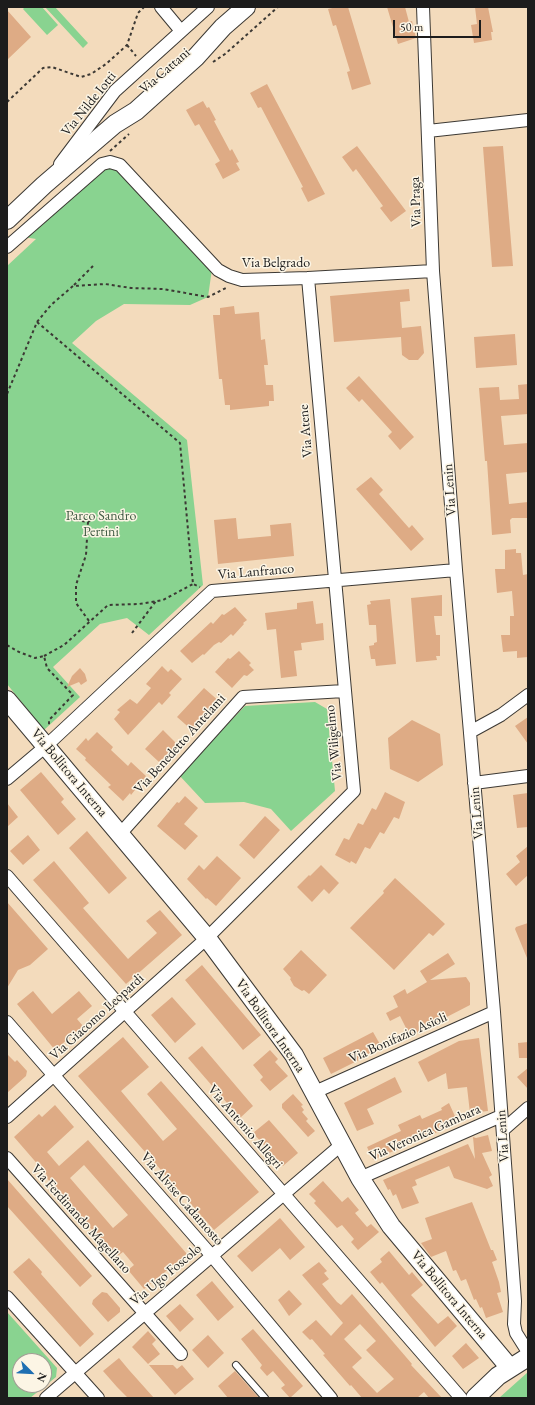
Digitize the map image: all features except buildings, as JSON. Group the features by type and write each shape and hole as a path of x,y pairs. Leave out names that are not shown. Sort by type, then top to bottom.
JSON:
{"street":[{"path":"161,7 181,31"},
{"name":"Via Nilde Iotti","path":"44,185 115,90 208,7"},
{"name":"Via Cattani","path":"7,220 44,185 115,124 136,111 196,57 223,27 246,7"},
{"name":"Via Praga","path":"423,7 433,271"},
{"path":"428,132 528,120"},
{"name":"Via Belgrado","path":"7,247 102,164 110,162 120,165 218,270 229,276 242,280 433,271"},
{"name":"Via Lenin","path":"433,271 456,570 494,1012 515,1301 514,1324 516,1333 528,1352"},
{"name":"Via Atene","path":"308,278 335,581"},
{"name":"Via Lanfranco","path":"7,779 46,746 212,591 456,570"},
{"name":"Via Wiligelmo","path":"206,938 354,791 335,581"},
{"name":"Via Benedetto Antelami","path":"120,834 243,697 344,691"},
{"path":"470,732 501,715 528,695"},
{"name":"Via Bollitora Interna","path":"7,700 206,938 294,1055 315,1092 341,1145 391,1226 510,1368"},
{"path":"474,783 528,776"},
{"name":"Via Antonio Allegri","path":"7,876 460,1398"},
{"name":"Via Giacomo Leopardi","path":"7,1117 55,1076 206,938"},
{"name":"Via Bonifazio Asioli","path":"315,1092 494,1012"},
{"name":"Via Alvise Cadamosto","path":"7,1022 212,1256 331,1398"},
{"path":"502,1130 528,1108"},
{"name":"Via Veronica Gambara","path":"360,1178 501,1116"},
{"name":"Via Ugo Foscolo","path":"46,1398 341,1145"},
{"name":"Via Ferdinando Magellano","path":"7,1158 180,1354"},
{"path":"7,1297 98,1398"},
{"path":"475,1398 498,1376 528,1357"}],"lane":[{"path":"236,1365 264,1398"}],"path":[{"path":"7,102 43,68 52,68 81,77 91,74 106,64 126,44 138,13 144,7"},
{"path":"126,44 144,65"},
{"path":"7,394 37,322 51,305 93,266"},
{"path":"73,286 105,284 131,288 163,289 208,297 242,280"},
{"path":"37,322 180,443 193,584"},
{"path":"70,519 88,522 96,517"},
{"path":"88,522 86,555 76,585 76,603 90,621"},
{"path":"7,645 19,652 35,658 44,656 64,645 108,605 139,604 162,600 193,584 212,591"},
{"path":"132,633 156,601"},
{"path":"44,656 47,668 73,695 49,720 46,746"}],"green space":[{"path":"25,7 42,7 58,25 47,35 23,9"},
{"path":"45,7 55,7 88,43 83,48"},
{"name":"Parco Sandro Pertini","path":"108,167 116,169 212,269 208,297 190,305 124,304 96,321 72,343 187,440 203,585 149,635 127,618 100,624 53,667 80,697 44,730 7,684 7,266 36,239 24,237"},
{"path":"315,702 327,709 335,791 291,831 271,809 244,802 205,803 179,775 245,706"},
{"path":"7,1312 44,1353 12,1353 12,1393 36,1393 30,1398 7,1398"},
{"path":"52,1362 57,1368 56,1377 52,1380"},
{"path":"528,1372 528,1398 499,1398"}]}
